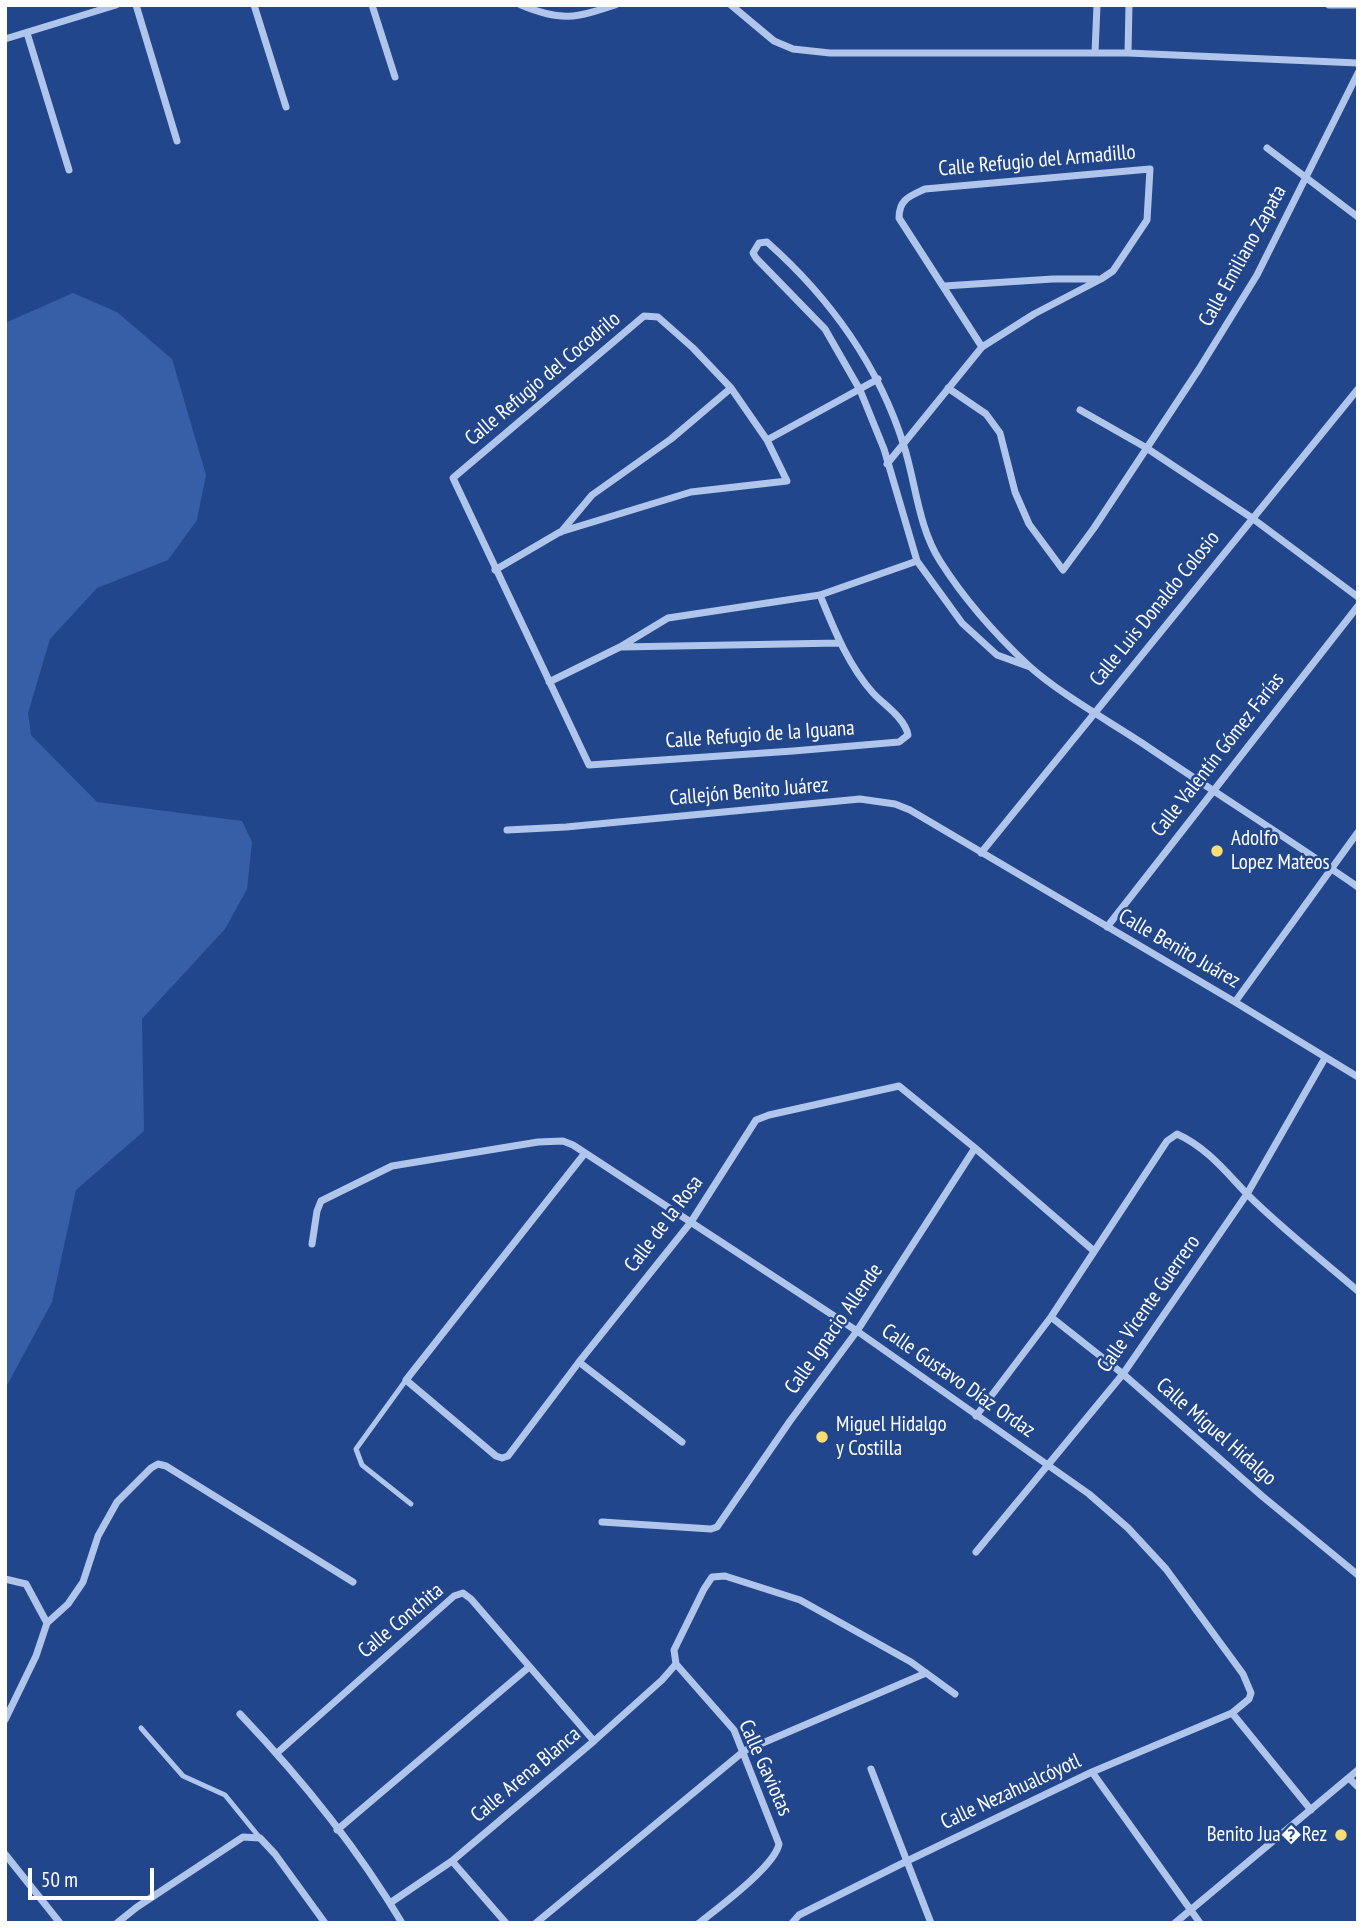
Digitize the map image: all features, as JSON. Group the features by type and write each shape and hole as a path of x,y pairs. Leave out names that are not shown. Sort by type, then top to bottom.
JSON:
{"street":[{"path":"5,39 116,5"},
{"path":"136,5 177,141"},
{"path":"254,5 286,107"},
{"path":"372,5 394,77"},
{"path":"521,5 539,12 574,18 615,5"},
{"path":"731,5 774,41 793,49 830,53 1129,53 1358,63"},
{"path":"1096,53 1097,5"},
{"path":"1129,5 1129,53"},
{"path":"1329,5 1358,5"},
{"path":"27,33 69,170"},
{"name":"Calle Emiliano Zapata","path":"948,388 986,414 1000,433 1016,492 1029,524 1063,570 1094,528 1199,369 1257,275 1358,73"},
{"path":"1267,148 1358,217"},
{"name":"Calle Refugio del Armadillo","path":"887,464 982,347 1034,314 1113,271 1147,220 1150,169 925,189 905,198 899,208 899,218 982,347"},
{"path":"1030,667 997,655 962,623 917,561 887,464 860,390 825,329 756,258 753,253 759,243 767,242 787,260 838,317 878,379 904,445 928,536 940,560 978,612 1030,667 1358,887"},
{"path":"944,286 1053,279 1101,279"},
{"name":"Calle Refugio del Cocodrilo","path":"495,570 560,532 691,492 786,481 767,440 731,388 693,348 658,317 644,316 453,478 495,570 525,631"},
{"path":"767,440 878,379"},
{"name":"Calle Refugio del Cocodrilo","path":"560,532 592,495 671,439 731,388"},
{"name":"Calle Luis Donaldo Colosio","path":"981,853 1358,389"},
{"path":"1080,410 1146,447 1252,518 1358,597"},
{"path":"549,682 620,647 668,618 820,595 917,561"},
{"name":"Calle Refugio de la Iguana","path":"525,631 589,765 793,751 906,739 908,735 903,722 870,690 840,643 820,595"},
{"name":"Calle Valentín Gómez Farías","path":"1107,928 1358,606"},
{"path":"620,647 840,643"},
{"name":"Callejón Benito Juárez","path":"507,830 566,827 860,799 895,804 910,810 981,853"},
{"path":"1235,1002 1358,832"},
{"name":"Calle Benito Juárez","path":"981,853 1358,1077"},
{"name":"Calle Vicente Guerrero","path":"976,1552 1123,1374 1247,1194 1325,1058"},
{"name":"Calle de la Rosa","path":"406,1380 496,1456 508,1456 691,1222 757,1120 899,1086 975,1148"},
{"path":"976,1416 1051,1317 1167,1140 1177,1134 1220,1164 1247,1194 1358,1291"},
{"name":"Calle Gustavo Díaz Ordaz","path":"312,1244 321,1201 392,1166 538,1142 563,1141 857,1331 1089,1494 1128,1528 1166,1569 1243,1674 1251,1693 1249,1699"},
{"path":"975,1148 1094,1251"},
{"name":"Calle Ignacio Allende","path":"602,1522 711,1529 717,1527 790,1421 857,1331 975,1148"},
{"path":"406,1380 585,1153"},
{"name":"Calle Miguel Hidalgo","path":"1051,1317 1123,1374 1262,1496 1358,1574"},
{"path":"579,1362 682,1442"},
{"path":"5,1720 36,1656 47,1623 68,1604 83,1582 98,1536 117,1502 158,1464 166,1466 354,1582"},
{"path":"676,1664 674,1650 704,1589 712,1577 725,1576 800,1600 926,1673 956,1694"},
{"path":"5,1579 26,1584 47,1623"},
{"name":"Calle Conchita","path":"277,1753 454,1596 463,1593 594,1741"},
{"name":"Calle Arena Blanca","path":"390,1903 452,1861 594,1741 662,1681 676,1664"},
{"name":"Calle Gaviotas","path":"676,1664 734,1730 779,1844 776,1855 699,1923"},
{"path":"337,1830 529,1667"},
{"path":"536,1923 744,1751 926,1673"},
{"name":"Calle Nezahualcóyotl","path":"792,1923 799,1915 905,1861 1092,1772 1233,1713 1249,1699"},
{"path":"1233,1713 1311,1810"},
{"path":"240,1714 277,1753 337,1830 402,1923"},
{"path":"871,1769 931,1923"},
{"path":"1175,1923 1358,1770"},
{"path":"1092,1772 1200,1923"},
{"path":"1349,1778 1358,1787"},
{"path":"117,1923 243,1837 260,1838 275,1854 323,1920"},
{"path":"5,1854 60,1923"},
{"path":"452,1861 506,1923"}],"lane":[{"path":"406,1380 356,1449 362,1465 411,1504"},
{"path":"141,1728 183,1776 225,1795 260,1838"},
{"path":"313,1923 323,1920"}],"shaded area":[{"path":"73,293 117,312 172,359 206,475 197,520 168,560 97,588 50,639 28,713 31,735 97,802 242,821 252,842 247,889 225,929 142,1019 144,1131 76,1190 52,1302 5,1389 5,323"}],"place":[{"name":"Adolfo Lopez Mateos","path":"1217,851"},
{"name":"Miguel Hidalgo y Costilla","path":"822,1437"},
{"name":"Benito Jua�Rez","path":"1341,1835"}]}
